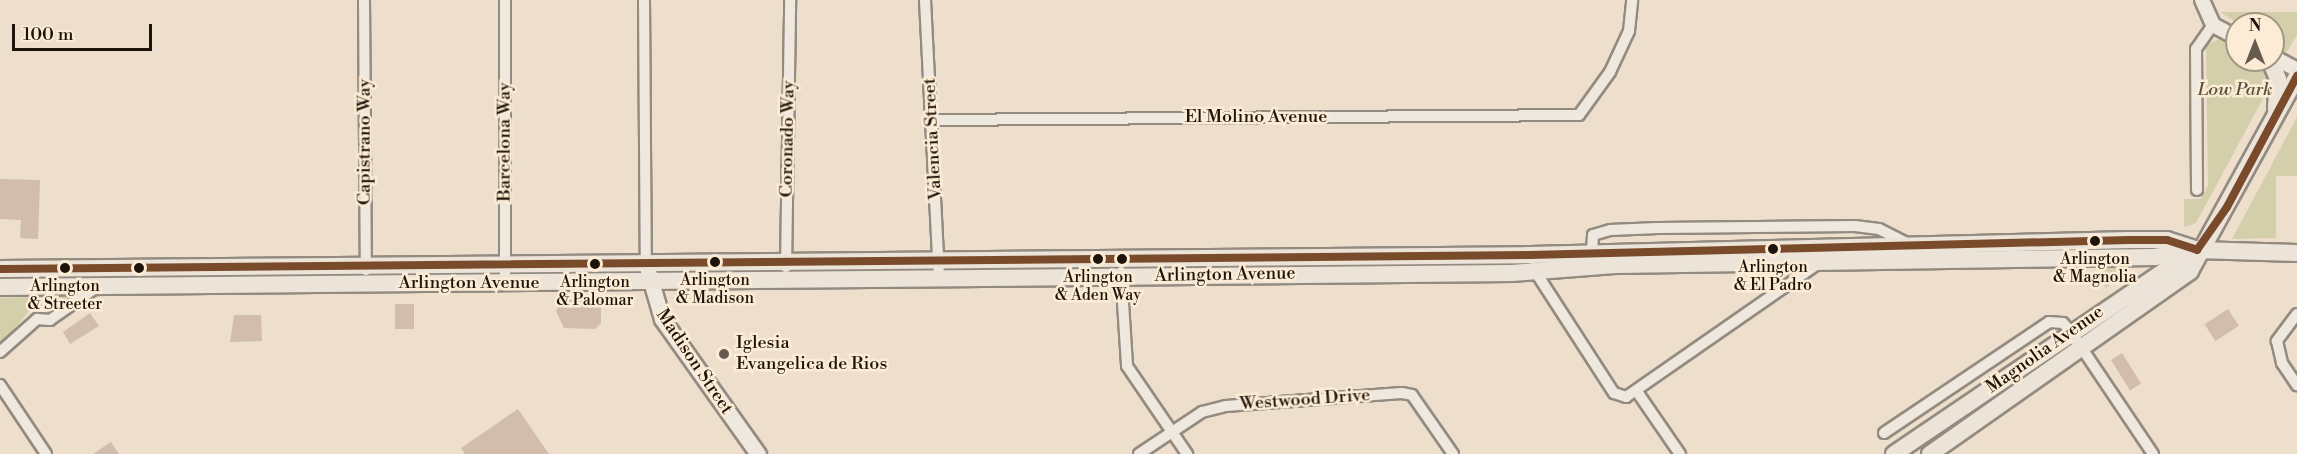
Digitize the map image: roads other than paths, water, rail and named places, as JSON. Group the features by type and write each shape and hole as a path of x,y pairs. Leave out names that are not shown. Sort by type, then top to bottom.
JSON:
{"main road":[{"path":"2276,72 2278,80 2276,116"},
{"name":"Magnolia Avenue","path":"1930,454 2084,349 2190,271 2197,250 2297,76"},
{"name":"Arlington Avenue","path":"0,269 366,275 505,283 650,281 939,260 1530,255 1592,250 1774,245 2167,240 2197,250"},
{"name":"Arlington Avenue","path":"0,287 97,287 366,275 505,264 646,263 939,278 1121,277 1534,272 1820,262 2128,257 2197,250 2297,253"},
{"name":"Magnolia Avenue","path":"1894,454 2136,287 2197,250"},
{"path":"2128,257 2137,268 2136,287"},
{"name":"Madison Street","path":"646,263 662,319 758,454"}],"street":[{"name":"Capistrano Way","path":"364,0 366,275"},
{"name":"Barcelona Way","path":"505,0 505,283"},
{"path":"644,0 646,263"},
{"name":"Coronado Way","path":"786,270 790,0"},
{"name":"Valencia Street","path":"925,0 933,120 939,278"},
{"name":"El Molino Avenue","path":"933,120 1579,115 1610,72 1629,31 1632,0"},
{"path":"2202,0 2213,25 2225,32"},
{"path":"2197,190 2196,49 2213,25"},
{"path":"1592,250 1593,235 1610,230 1773,227 1880,229 1907,243"},
{"path":"1773,227 1774,245"},
{"path":"1530,255 1534,272 1614,393 1638,393 1820,262"},
{"path":"1121,260 1127,366 1187,454"},
{"path":"0,352 37,319 50,320 97,287"},
{"path":"2297,314 2277,341 2282,363 2297,385"},
{"path":"1884,433 2049,322 2063,323 2084,349 2153,454"},
{"path":"0,385 46,454"},
{"name":"Westwood Drive","path":"1139,454 1202,412 1226,406 1402,393 1412,394 1453,454"},
{"path":"1638,393 1680,454"}],"place":[{"name":"Arlington & Magnolia","path":"2095,241"},
{"name":"Arlington & El Padro","path":"1773,249"},
{"name":"Arlington & Aden Way","path":"1098,259"},
{"name":"Arlington & Madison","path":"715,262"},
{"name":"Arlington & Palomar","path":"595,264"},
{"name":"Arlington & Streeter","path":"65,268"},
{"name":"Iglesia Evangelica de Rios","path":"724,354"}],"park label":[{"name":"Low Park","path":"2235,90"}]}
